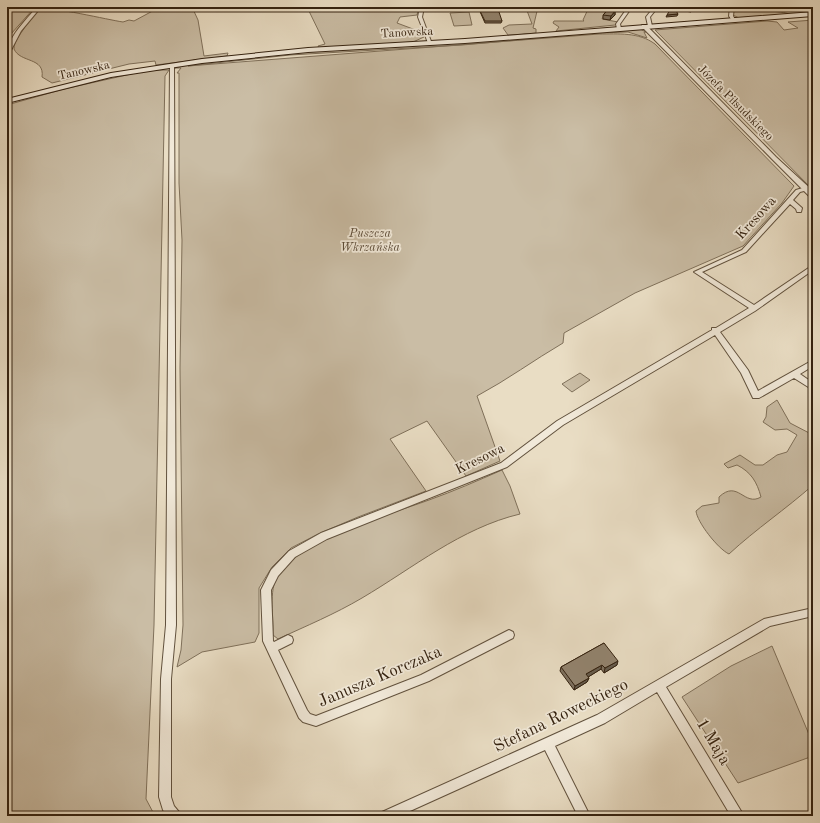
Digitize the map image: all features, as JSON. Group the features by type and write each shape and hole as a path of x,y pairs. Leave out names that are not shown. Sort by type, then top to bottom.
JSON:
{"main road":[{"name":"Tanowska","path":"7,101 106,76 172,65 302,51 430,43 813,14"}],"street":[{"path":"7,54 18,33 39,7"},
{"path":"422,7 420,17 430,43"},
{"path":"619,28 618,24 620,19 630,7"},
{"path":"647,26 648,17 656,7"},
{"path":"732,7 731,16 734,20"},
{"name":"Józefa Piłsudskiego","path":"647,26 813,195"},
{"path":"172,65 170,625 166,679 166,797 168,807 175,816"},
{"name":"Kresowa","path":"754,308 697,272 744,251 798,191 806,189"},
{"path":"789,200 799,208 799,211"},
{"name":"Kresowa","path":"272,648 268,641 266,590 274,573 292,554 324,536 460,484 504,465 560,423 754,308 813,267"},
{"path":"715,330 745,372 756,396 813,363"},
{"path":"794,374 813,387"},
{"name":"Stefana Roweckiego","path":"386,816 602,719 768,622 813,612"},
{"name":"Janusza Korczaka","path":"272,648 303,714 316,721 426,678 508,635"},
{"path":"272,648 288,640"},
{"name":"1 Maja","path":"659,686 738,816"},
{"path":"548,744 584,816"}],"green space":[{"path":"7,7 35,7 11,34 7,44"},
{"path":"160,7 192,7 198,20 204,56 228,53 227,56 156,65 155,61 129,64 52,83 42,77 40,66 21,56 14,49 17,39 29,21 41,9 67,11 123,22 129,20 134,21"},
{"path":"307,7 419,7 417,15 400,17 397,23 421,32 424,37 413,42 319,48 318,46 325,44"},
{"path":"524,7 538,7 533,28 536,29 536,33 508,35 503,28 509,25 532,24 526,8"},
{"path":"589,7 607,7 602,19 618,22 615,25 556,31 559,27 553,23 554,21 584,21 583,20"},
{"path":"734,10 774,11 789,14 739,18 733,15"},
{"path":"469,12 472,25 454,26 450,13"},
{"path":"813,20 813,190 655,30 767,21 777,22 784,30 798,28 788,22"},
{"name":"Puszcza Wkrzańska","path":"640,29 646,32 644,32 647,38 628,32 598,33 494,42 599,34 628,34 649,40 655,44 794,186 782,203 743,246 635,293 564,333 563,343 477,396 500,461 466,476 427,421 390,439 426,491 358,517 318,534 291,548 272,567 259,588 259,633 255,642 202,652 177,667 181,650 183,625 180,368 182,240 179,183 179,73 177,73 181,68 175,68 179,66 278,54","holes":["445,46 188,66 290,55"]},
{"path":"149,70 169,70 165,76 154,625 146,799 155,816 7,816 7,105 64,89"},
{"path":"580,373 590,380 572,392 562,384"},
{"path":"777,400 790,423 813,435 813,485 729,554 719,547 709,535 700,522 696,511 702,506 719,503 719,497 726,492 736,492 750,499 761,497 758,487 750,474 737,465 728,468 724,464 740,455 755,465 763,465 777,455 787,452 797,435 787,429 775,430 763,422 766,417 767,407"},
{"path":"502,470 510,486 520,514 498,520 458,539 352,604 331,615 278,639 273,635 272,596 275,581 278,575 290,562 306,550 347,530 429,500"},
{"path":"772,646 813,744 813,756 738,783 682,697 731,666"}],"building":[{"path":"478,7 494,7 495,9 498,9 502,21 485,21"},
{"path":"687,7 694,7 692,10 685,9"},
{"path":"671,8 675,9 678,14 667,15"},
{"path":"608,10 615,11 611,16 603,15"},
{"path":"604,643 618,661 605,668 602,665 586,674 589,678 575,686 561,667"}]}
